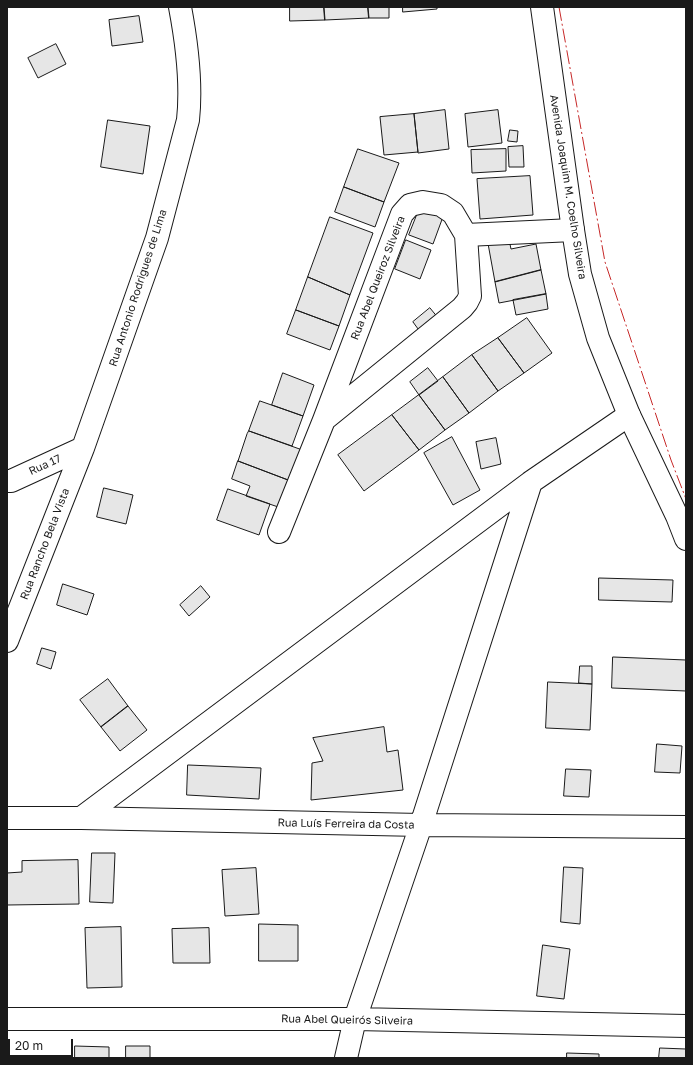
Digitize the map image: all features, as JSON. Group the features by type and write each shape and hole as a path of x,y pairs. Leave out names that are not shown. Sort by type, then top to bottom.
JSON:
{"street":[{"name":"Rua Antonio Rodrigues de Lima","path":"83,448 157,238 188,120 190,82 180,7"},
{"name":"Avenida Joaquim M. Coelho Silveira","path":"542,7 580,274 598,338 629,415 677,516 686,539"},
{"name":"Rua Abel Queiroz Silveira","path":"279,532 324,420 402,214 410,205 423,202 441,205 453,213 466,235 470,296 467,302 456,313 324,420"},
{"path":"466,235 573,230"},
{"path":"81,818 531,482 629,415"},
{"name":"Rua 17","path":"7,482 83,448"},
{"name":"Rua Rancho Bela Vista","path":"7,641 83,448"},
{"path":"346,1058 355,1019 421,825 531,482"},
{"name":"Rua Luís Ferreira da Costa","path":"7,818 81,818 421,825 686,827"},
{"name":"Rua Abel Queirós Silveira","path":"7,1019 355,1019 686,1026"}],"building":[{"path":"290,7 324,7 325,20 290,21"},
{"path":"324,7 368,7 369,18 325,20"},
{"path":"368,7 389,7 389,18 369,18"},
{"path":"403,7 437,7 437,9 403,12"},
{"path":"139,16 143,42 112,46 109,20"},
{"path":"56,44 66,64 38,78 28,58"},
{"path":"445,110 449,149 418,153 414,114"},
{"path":"498,110 502,143 468,147 465,114"},
{"path":"414,114 418,152 384,155 380,117"},
{"path":"108,120 150,126 143,174 101,167"},
{"path":"510,130 518,131 517,142 508,141"},
{"path":"523,146 524,167 509,167 508,147"},
{"path":"358,149 399,163 384,202 344,187"},
{"path":"506,149 506,171 472,173 471,150"},
{"path":"530,176 533,215 480,219 477,179"},
{"path":"344,187 384,202 375,227 335,212"},
{"path":"421,205 444,214 433,244 409,235"},
{"path":"330,217 373,233 350,295 308,277"},
{"path":"508,235 511,249 536,244 541,270 495,282 487,238"},
{"path":"406,240 431,250 420,279 395,269"},
{"path":"541,270 546,294 499,303 495,282"},
{"path":"308,277 350,295 339,326 296,310"},
{"path":"546,294 548,309 516,315 513,300"},
{"path":"430,308 439,319 421,333 413,322"},
{"path":"296,310 339,326 330,350 287,334"},
{"path":"527,318 552,353 524,373 498,338"},
{"path":"498,338 524,373 498,391 472,355"},
{"path":"472,355 498,391 469,413 443,377"},
{"path":"428,368 438,381 419,395 410,382"},
{"path":"283,373 314,385 303,416 272,405"},
{"path":"443,377 469,413 445,430 419,395"},
{"path":"419,395 445,430 419,450 392,415"},
{"path":"260,401 303,416 292,446 249,431"},
{"path":"392,415 419,450 364,491 338,455"},
{"path":"249,431 308,452 296,483 238,461"},
{"path":"452,437 480,490 453,505 424,453"},
{"path":"496,438 501,464 481,469 476,442"},
{"path":"238,461 296,483 287,510 246,496 250,486 232,479"},
{"path":"104,488 133,495 126,524 97,517"},
{"path":"228,489 270,504 259,535 217,520"},
{"path":"599,578 673,580 672,602 599,600"},
{"path":"63,584 94,594 87,615 57,605"},
{"path":"201,586 210,597 189,616 180,605"},
{"path":"42,648 56,652 51,669 37,664"},
{"path":"613,657 686,660 686,691 612,688"},
{"path":"580,666 592,666 592,684 579,683"},
{"path":"108,679 128,706 101,727 80,700"},
{"path":"548,682 592,684 590,730 546,728"},
{"path":"128,706 147,730 120,751 101,727"},
{"path":"384,727 387,752 398,750 403,790 311,800 312,763 323,761 313,738"},
{"path":"657,744 682,746 680,773 655,772"},
{"path":"188,765 261,768 259,799 187,795"},
{"path":"566,769 591,770 589,797 564,796"},
{"path":"92,853 115,853 113,903 90,902"},
{"path":"78,860 79,904 7,905 7,873 22,872 22,861"},
{"path":"564,867 583,868 580,924 561,922"},
{"path":"256,868 259,914 225,916 222,870"},
{"path":"259,924 298,925 298,961 259,961"},
{"path":"121,927 122,987 87,988 85,928"},
{"path":"209,928 210,963 173,963 172,929"},
{"path":"543,945 570,949 564,999 537,996"},
{"path":"75,1046 109,1047 109,1058 75,1058"},
{"path":"126,1046 150,1046 150,1058 126,1058"},
{"path":"660,1048 686,1049 686,1058 659,1058"},
{"path":"567,1053 599,1054 599,1058 567,1058"}],"power":[{"path":"559,7 605,262 671,460 686,499"}]}
